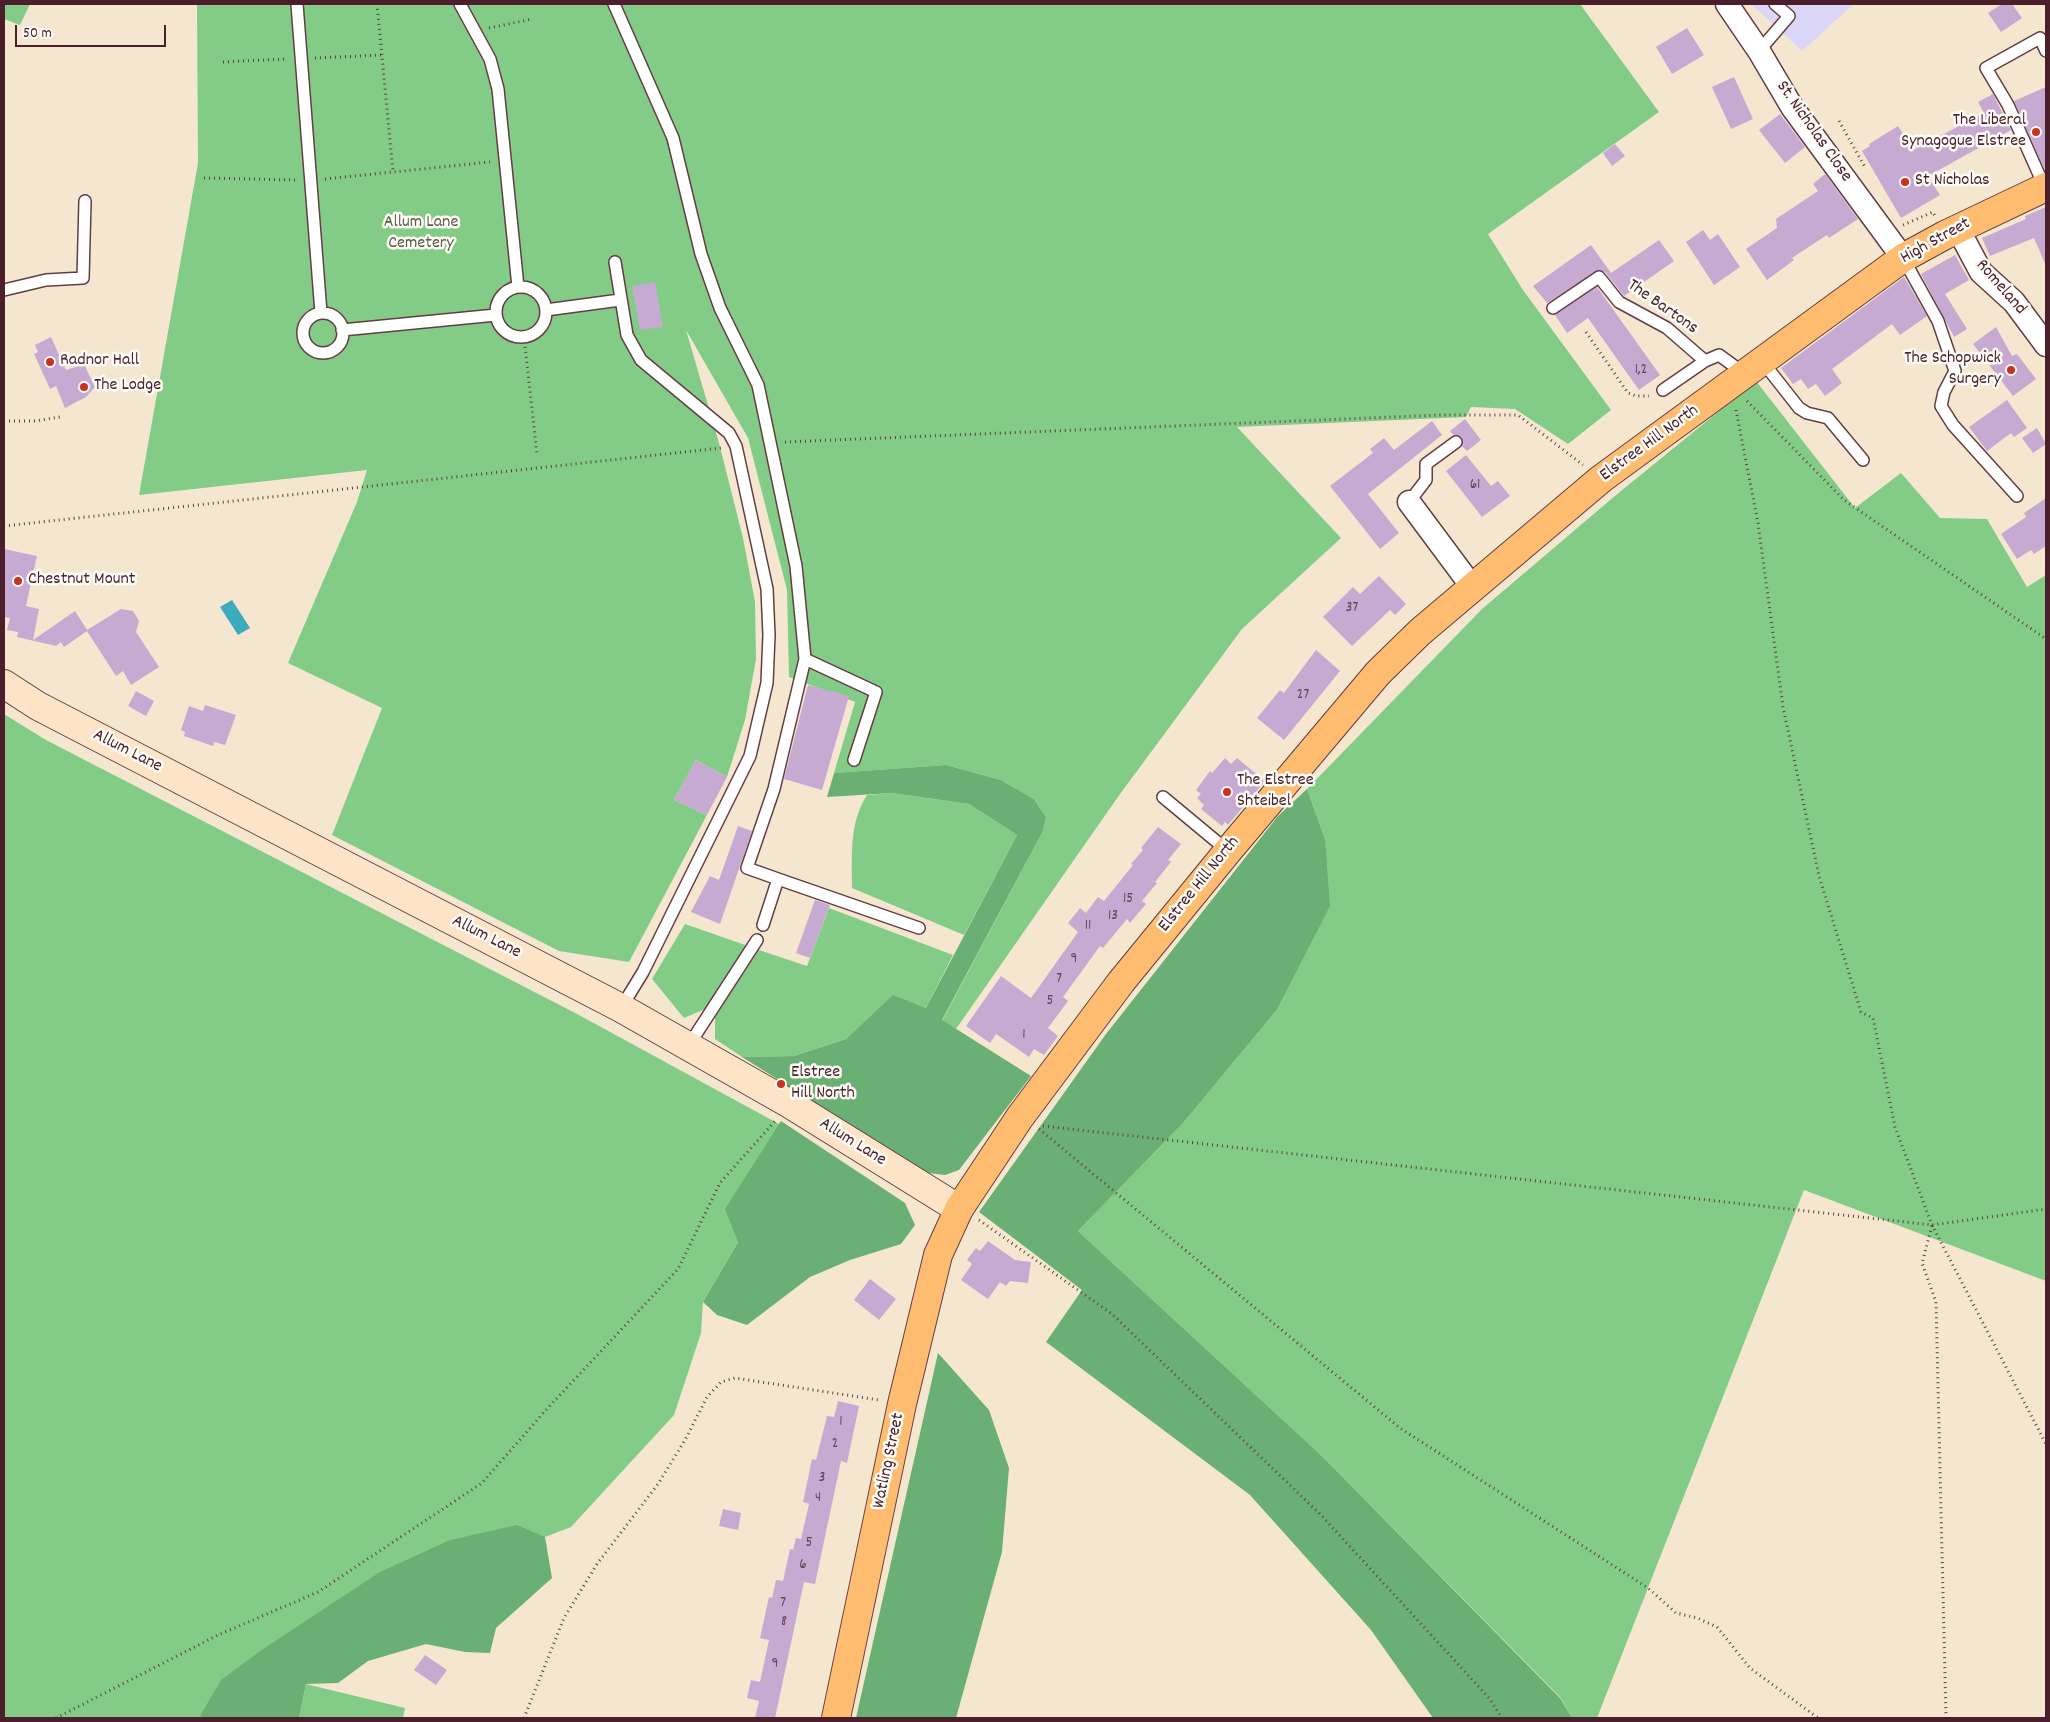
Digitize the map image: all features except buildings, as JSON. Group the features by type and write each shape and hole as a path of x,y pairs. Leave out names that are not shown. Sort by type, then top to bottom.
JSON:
{"main road":[{"name":"High Street","path":"1834,310 1903,258 1951,232 2046,188"},
{"name":"Elstree Hill North","path":"959,1209 1020,1117 1121,982 1228,850 1378,674 1420,632 1601,479 1834,310"},
{"name":"Allum Lane","path":"4,684 38,706 689,1045 959,1209"},
{"name":"Watling Street","path":"836,1718 902,1404 938,1255 959,1209"}],"street":[{"name":"St. Nicholas Close","path":"1727,4 1759,51 1792,107 1903,258"},
{"name":"Romeland","path":"1951,232 1981,272 2014,302 2046,345"},
{"path":"1409,502 1473,588"}],"lane":[{"path":"297,4 321,313"},
{"path":"460,4 495,72 506,160 518,287"},
{"path":"614,4 673,138 701,254 720,308 758,385 768,442 796,566 805,659 774,789 747,868 919,928"},
{"path":"1759,51 1789,16 1774,4"},
{"path":"2046,50 2040,38 1986,68 2008,105 2046,188"},
{"path":"4,290 46,280 83,278 85,201"},
{"path":"1903,258 1938,321 1955,371 1944,392 1941,406 1953,425 2017,496"},
{"path":"616,262 620,300 627,336 641,360 729,433 736,446 767,589 769,635 768,683 750,756 643,972 621,1008"},
{"name":"The Bartons","path":"1552,308 1598,277 1619,302 1667,328 1705,361"},
{"path":"518,287 528,288 537,293 544,300 546,310 545,320 541,328 524,338 514,337 505,332 498,324 496,315 497,305 501,296 509,290 518,287"},
{"path":"546,310 620,300"},
{"path":"321,313 335,317 342,330 342,338 338,346 331,351 322,353 314,350 303,337 306,321 313,315 321,313"},
{"path":"342,330 496,315"},
{"name":"The Bartons","path":"1663,390 1705,361 1719,355 1746,373"},
{"path":"1746,373 1807,413 1828,418 1863,460"},
{"path":"1409,502 1426,480 1426,464 1456,442"},
{"path":"805,659 876,692 854,760"},
{"path":"1163,796 1228,850"},
{"path":"762,925 778,879"},
{"path":"689,1045 757,940"}],"path":[{"path":"377,4 393,172"},
{"path":"475,31 532,18"},
{"path":"1840,121 1868,173"},
{"path":"204,178 311,181 506,160"},
{"path":"1897,218 1901,225 1933,212 1951,232"},
{"path":"1586,332 1628,393 1645,397 1663,390"},
{"path":"524,338 537,454"},
{"path":"1746,373 1844,500 2046,639"},
{"path":"1746,373 1758,523 1783,707 1819,876 1861,1012 1873,1018 1895,1127 1932,1225 2046,1444"},
{"path":"768,442 1440,415 1518,415 1585,467"},
{"path":"4,421 35,421 60,417"},
{"path":"4,526 736,446"},
{"path":"56,1718 218,1636 318,1592 482,1483 544,1411 678,1269 720,1184 779,1118"},
{"path":"1818,1718 1750,1668 1717,1627 1697,1618 1676,1613 1648,1588 1400,1428 1035,1126 1932,1225 2046,1209"},
{"path":"959,1209 992,1227 1112,1314 1321,1515 1489,1698 1502,1718"},
{"path":"1932,1225 1922,1263 1936,1302 1946,1718"},
{"path":"524,1718 564,1618 597,1564 658,1484 707,1397 721,1382 735,1378 902,1404"}],"shaded area":[{"path":"1751,4 1854,4 1802,51"}],"green space":[{"path":"4,4 30,4 20,25 4,19"},
{"name":"Allum Lane Cemetery","path":"197,4 1580,4 1659,112 1488,234 1523,290 1611,410 1568,444 1515,409 1471,407 1466,417 1237,427 1341,538 1242,629 1120,794 956,1029 942,1021 1043,831 1046,817 1034,799 1001,780 946,765 834,773 855,702 789,677 787,590 748,438 686,330 719,443 743,538 755,602 756,659 745,720 727,777 696,760 674,800 707,815 629,962 559,951 332,835 382,708 288,663 357,502 367,470 139,495 198,163"},
{"path":"1756,381 1855,508 1901,473 1940,518 1987,519 2027,587 2046,575 2046,1281 1804,1190 1597,1718 1572,1718 1560,1697 1322,1456 1078,1231 1184,1122 1276,1011 1325,839 1307,789 1482,609 1616,495"},
{"path":"4,714 46,740 579,1015 779,1124 781,1121 754,1214 703,1302 701,1333 674,1415 571,1527 310,1628 238,1718 4,1718"},
{"path":"946,765 1001,780 1034,799 1046,817 1043,831 942,1020 1031,1076 959,1170 945,1175 928,1173 742,1057 794,1056 846,1039 893,995 926,1008 1017,835 969,804 892,793 827,797 834,773"},
{"path":"1307,789 1325,839 1330,906 1276,1011 1184,1122 1078,1231 1322,1456 1560,1698 1572,1718 1433,1718 1371,1630 1250,1495 1046,1342 1082,1290 979,1212 1106,1034 1278,816"},
{"path":"892,793 969,804 1017,835 964,935 852,888 854,828 861,806 867,795"},
{"path":"829,908 953,955 926,1008 893,996 846,1039 794,1056 742,1057 715,1039 715,1016 759,950 807,966"},
{"path":"685,924 748,946 705,1009 684,1018 652,979"},
{"path":"781,1121 905,1203 915,1225 901,1244 850,1260 810,1277 747,1325 717,1315 703,1302 738,1242 725,1209"},
{"path":"938,1353 989,1410 1009,1468 1002,1552 956,1718 856,1718"},
{"path":"517,1525 545,1537 552,1578 496,1628 490,1653 465,1652 426,1644 368,1661 338,1683 306,1684 299,1718 204,1718 200,1716 221,1680 263,1649 380,1572 450,1540"},
{"path":"306,1684 405,1708 403,1718 299,1718"}],"water":[{"path":"232,600 250,628 238,635 220,607"}],"place":[{"name":"The Liberal Synagogue Elstree","path":"2036,132"},
{"name":"St Nicholas","path":"1905,182"},
{"name":"Radnor Hall","path":"50,362"},
{"name":"The Schopwick Surgery","path":"2011,370"},
{"name":"The Lodge","path":"84,387"},
{"name":"Chestnut Mount","path":"18,581"},
{"name":"The Elstree Shteibel","path":"1227,792"},
{"name":"Elstree Hill North","path":"781,1084"}]}
